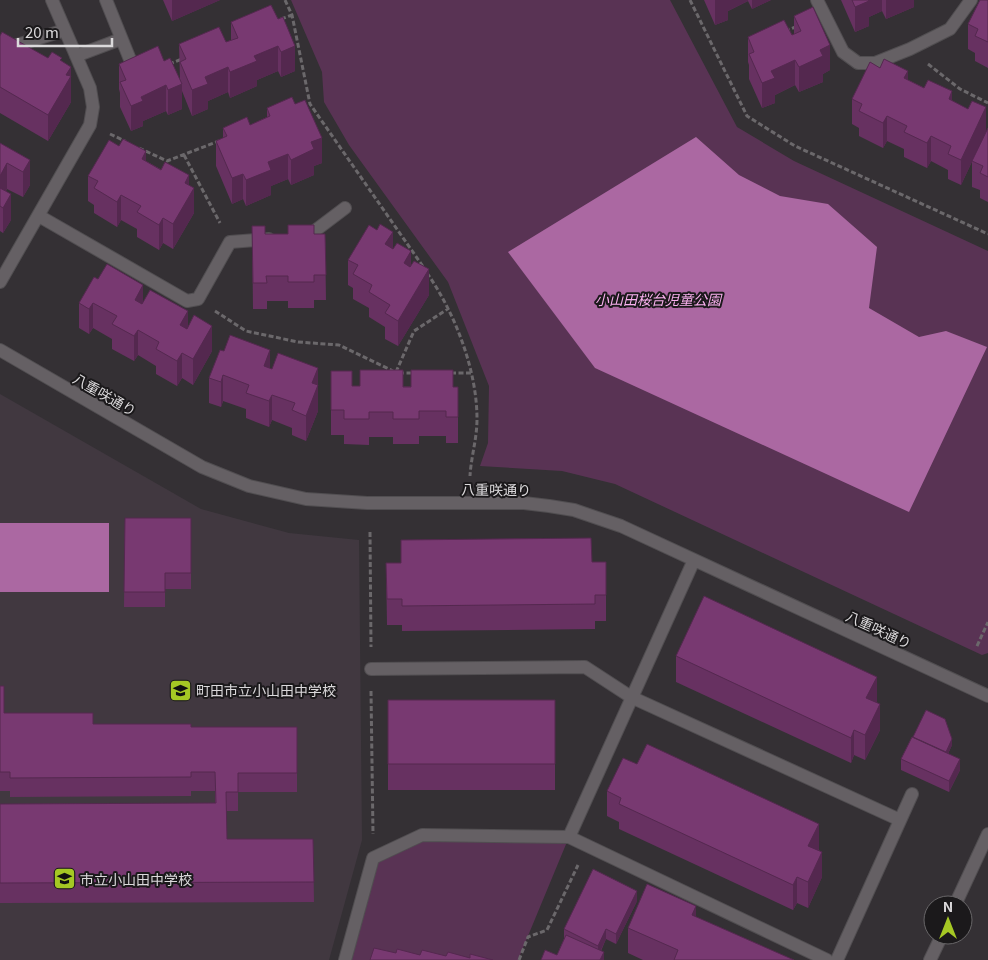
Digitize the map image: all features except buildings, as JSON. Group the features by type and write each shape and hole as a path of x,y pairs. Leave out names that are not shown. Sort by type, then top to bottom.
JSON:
{"street":[{"path":"0,282 90,125 94,107 90,88 52,0"},
{"path":"106,0 131,62"},
{"path":"817,0 843,52 858,64 875,64 910,50 950,29 971,0"},
{"path":"0,42 12,47 65,30"},
{"path":"76,56 121,39"},
{"path":"38,216 187,301 198,299 230,242 308,236 345,208"},
{"name":"八重咲通り","path":"0,350 202,467 249,486 306,498 367,503 524,503 574,510 621,526 988,696"},
{"path":"569,837 694,560"},
{"path":"371,669 585,667 631,697 900,820"},
{"path":"837,960 912,794"},
{"path":"960,895 988,834"},
{"path":"345,960 373,858 422,835 569,837 827,960"},
{"path":"930,960 937,945"}],"path":[{"path":"285,0 292,15 310,104 429,275 449,308 472,373 477,418 470,476"},
{"path":"690,0 747,116 795,146 988,234"},
{"path":"274,22 292,15"},
{"path":"781,32 824,15"},
{"path":"910,50 960,89 988,103"},
{"path":"169,64 186,57"},
{"path":"90,125 167,161 220,140"},
{"path":"184,155 230,242"},
{"path":"198,299 246,331 298,342 338,345 396,373 424,373"},
{"path":"396,373 414,331 449,308"},
{"path":"443,373 472,373"},
{"path":"370,532 373,858"},
{"path":"977,646 988,622"},
{"path":"519,960 528,937 547,930 587,846"}],"shaded area":[{"path":"696,137 739,175 780,196 828,204 877,247 869,308 919,337 946,331 987,347 909,512 595,368 508,252"},
{"name":"町田市立小山田中学校","path":"0,394 201,509 289,533 359,540 362,840 329,960 0,960"},
{"path":"0,523 109,523 109,592 0,592"}],"green space":[{"name":"小山田桜台児童公園","path":"291,0 670,0 737,127 794,161 988,251 988,653 982,655 615,484 562,471 480,466 488,443 489,386 448,282 349,145 324,102 322,72"},
{"path":"422,835 569,837 518,960 345,960 373,858"}],"place":[{"name":"町田市立小山田中学校","path":"180,690"},
{"name":"市立小山田中学校","path":"64,879"}]}
